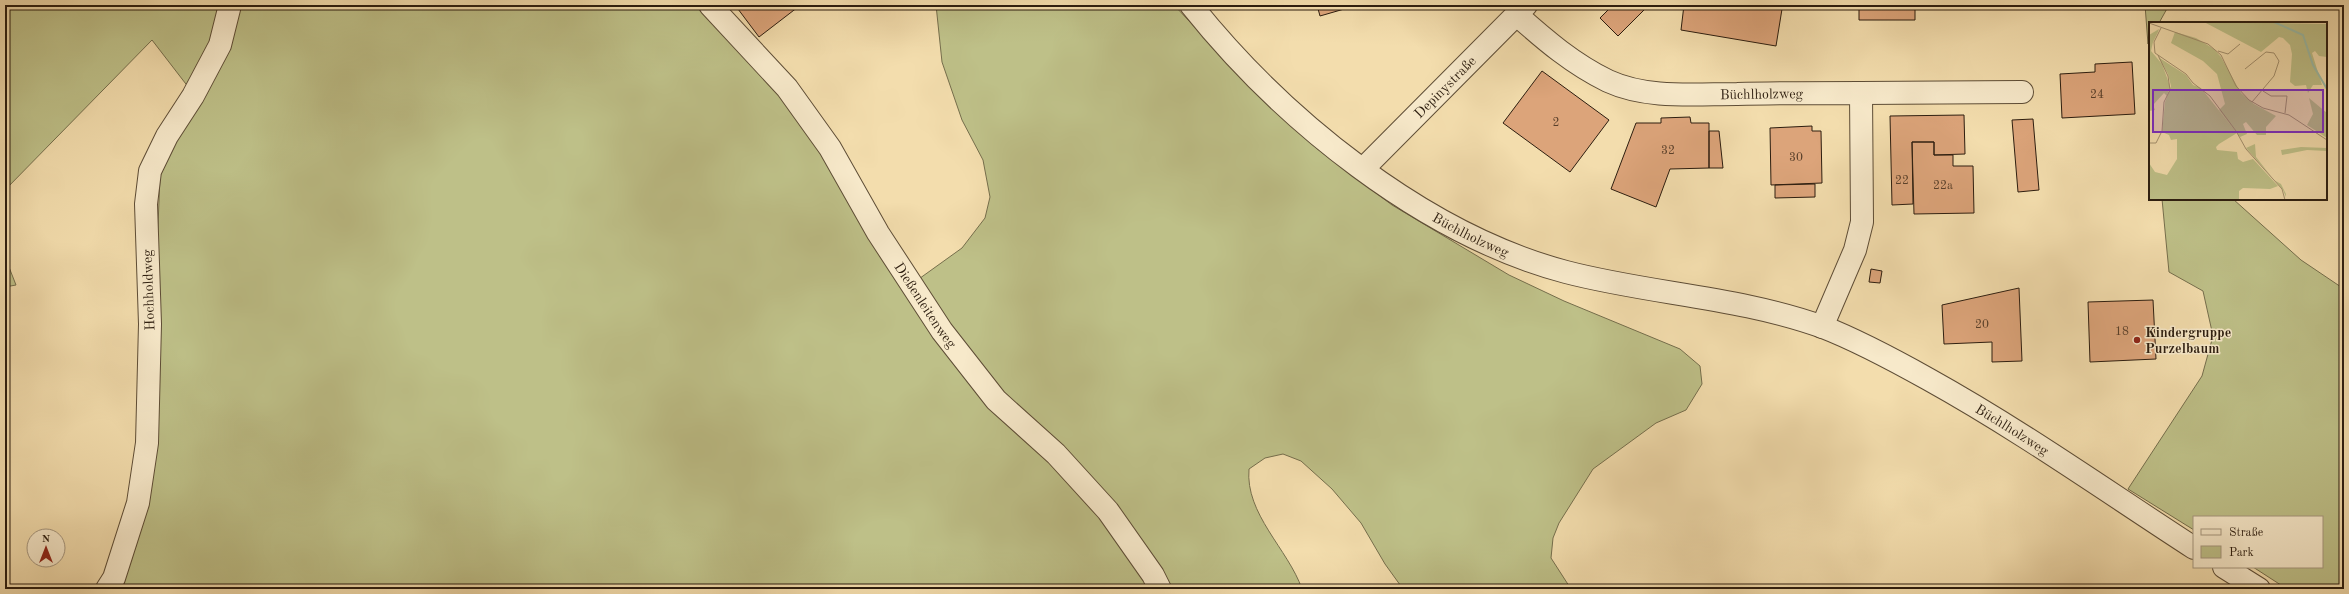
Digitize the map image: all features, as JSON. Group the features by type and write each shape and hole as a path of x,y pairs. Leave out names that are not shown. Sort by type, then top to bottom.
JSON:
{"street":[{"name":"Hochholdweg","path":"107,589 114,578 138,503 147,443 150,324 146,204 150,171 167,136 193,96 220,45 230,5"},
{"name":"Dießenleitenweg","path":"710,5 787,88 830,148 878,234 942,331 996,400 1056,454 1108,511 1153,575 1160,589"},
{"name":"Büchlholzweg","path":"1191,5 1214,35 1247,71 1322,138 1363,169 1424,210 1472,236 1519,258 1601,280 1699,297 1822,327 1884,354 1974,406 2026,437 2193,547"},
{"name":"Büchlholzweg","path":"1521,10 1553,46 1584,68 1609,81 1636,90 1669,94 2022,92"},
{"name":"Depinystraße","path":"1363,169 1521,10"},
{"path":"1822,327 1855,250 1862,222 1861,93"},
{"path":"2226,568 2259,589"}],"green space":[{"path":"5,5 224,5 213,46 189,88 152,40 5,190"},
{"path":"238,5 698,5 722,27 772,86 1059,470 1104,518 1150,589 119,589 136,546 147,500 160,176"},
{"path":"936,5 1174,5 1268,105 1320,151 1392,205 1509,275 1564,301 1680,349 1700,366 1702,384 1686,410 1656,423 1593,469 1559,523 1553,538 1551,558 1571,589 1403,589 1385,564 1361,523 1332,489 1301,461 1283,454 1265,458 1249,469 1250,485 1260,516 1296,574 1302,589 1169,589 980,365 916,281 962,248 985,218 990,197 983,160 962,120 942,62"},
{"path":"2145,5 2169,5 2160,22 2149,22 2148,44"},
{"path":"2162,200 2234,200 2301,260 2344,289 2344,589 2287,589 2255,568 2323,568 2323,516 2193,516 2193,529 2128,489 2202,376 2213,336 2203,291 2169,272"},
{"path":"5,257 16,285 5,287"}],"building":[{"path":"735,5 796,5 798,7 759,37"},
{"path":"1317,5 1358,5 1320,16"},
{"path":"1613,5 1649,5 1618,36 1600,18"},
{"path":"1684,5 1780,5 1779,9 1782,9 1776,46 1681,30"},
{"path":"1859,5 1915,5 1915,20 1859,20"},
{"path":"2132,62 2135,114 2062,118 2060,74 2095,72 2095,64"},
{"path":"1542,71 1609,120 1570,172 1503,123"},
{"path":"1964,115 1965,154 1934,155 1934,142 1912,142 1913,204 1892,205 1890,116"},
{"path":"1690,117 1691,123 1709,123 1709,168 1670,169 1656,207 1611,189 1636,123 1661,123 1661,118"},
{"path":"2033,119 2039,190 2018,192 2012,120"},
{"path":"1812,126 1812,131 1821,131 1822,183 1771,185 1770,128"},
{"path":"1709,131 1719,131 1723,168 1709,168"},
{"path":"1912,142 1934,142 1934,155 1953,155 1953,166 1973,166 1974,213 1914,214"},
{"path":"1815,184 1815,197 1775,198 1775,185"},
{"path":"1871,269 1882,271 1880,283 1869,282"},
{"path":"2019,288 2022,361 1992,362 1992,342 1944,344 1942,305"},
{"path":"2153,300 2156,359 2090,362 2088,302"}],"place":[{"name":"Kindergruppe Purzelbaum","path":"2137,340"}]}
